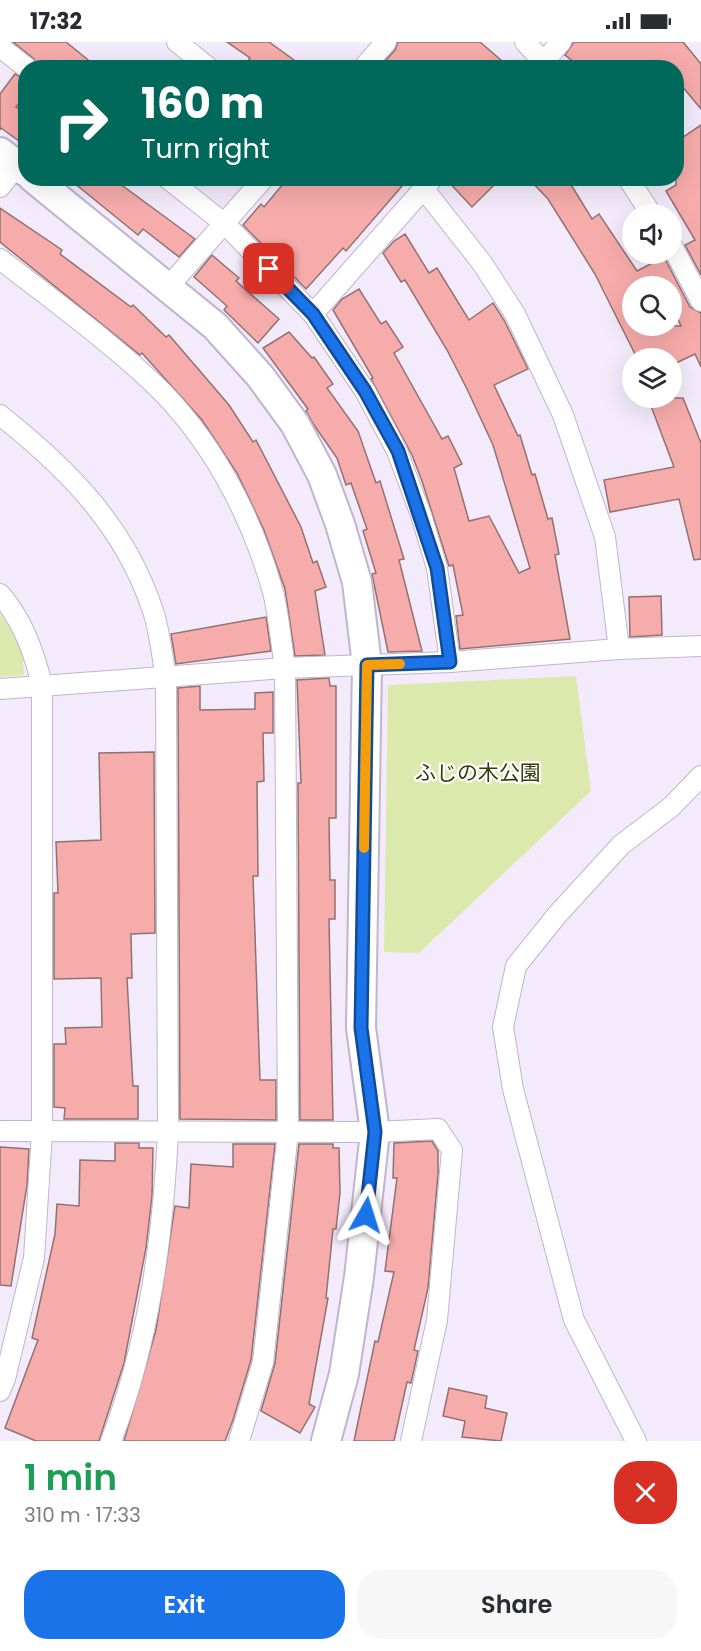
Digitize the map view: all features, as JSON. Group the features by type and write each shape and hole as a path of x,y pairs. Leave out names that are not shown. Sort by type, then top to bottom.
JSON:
{"street":[{"path":"177,42 199,60"},
{"path":"370,60 386,42"},
{"path":"525,42 540,60"},
{"path":"548,60 561,42"},
{"path":"0,46 18,61"},
{"path":"0,188 18,168"},
{"path":"43,186 169,286 215,326 260,376 295,424 322,475 340,524 357,582 367,665 361,1028 375,1132 359,1277 344,1374 326,1441"},
{"path":"177,186 225,224 313,314 365,391 398,451 437,568 450,662"},
{"path":"169,286 257,186"},
{"path":"313,314 425,186"},
{"path":"430,186 515,314 563,414 605,537 619,649"},
{"path":"633,186 645,204"},
{"path":"0,259 152,383 195,431 230,484 253,534 273,593 285,668 288,1132 263,1362 239,1441"},
{"path":"681,264 701,301"},
{"path":"0,415 56,459 87,494 113,529 137,573 154,612 166,678 168,1132 155,1278 138,1352 111,1441"},
{"path":"0,594 15,611 28,641 42,685 42,1131 34,1258 5,1379 0,1391"},
{"path":"0,689 285,668 450,662 619,649 701,646"},
{"path":"636,1441 574,1320 513,1089 503,1027 516,966 621,845 670,807 701,776"},
{"path":"0,1131 375,1132 438,1129 453,1150 437,1320 411,1441"}],"green space":[{"path":"0,612 22,649 24,675 0,677"},
{"name":"ふじの木公園","path":"576,676 591,791 419,953 384,952 388,685"}],"building":[{"path":"13,42 66,42 88,60 35,60"},
{"path":"227,42 269,42 294,60 249,60 250,58"},
{"path":"398,42 480,42 501,60 386,60 395,50"},
{"path":"574,42 683,42 701,64 701,109 684,89 684,60 571,60 565,55"},
{"path":"15,74 18,76 18,104 16,107 18,108 18,140 1,128 0,130 0,94"},
{"path":"701,125 701,275 685,245 695,240 682,218 682,204 674,204 666,191 674,186 684,186 684,137"},
{"path":"78,186 123,186 195,239 179,257 143,229 138,235"},
{"path":"281,186 402,186 346,251 343,248 306,289 243,225 261,204 264,207"},
{"path":"452,186 493,186 472,207"},
{"path":"536,186 572,186 592,219 599,214 622,248 622,264 632,264 637,271 650,264 668,264 674,276 622,276 622,328 595,274 548,199"},
{"path":"0,208 62,250 60,254 131,307 133,305 166,337 169,335 229,405 253,442 256,440 301,527 313,563 317,561 326,587 315,591 325,655 295,656 285,589 264,530 237,473 202,420 142,353 140,355 0,242"},
{"path":"405,234 429,273 437,268 469,320 493,303 528,369 494,385 518,436 520,435 532,475 535,474 548,519 552,518 559,554 555,555 570,639 460,649 456,616 463,615 453,565 449,566 422,481 412,455 371,379 373,378 333,310 342,299 359,289 381,324 386,321 403,347 394,353 442,439 448,436 462,464 454,468 469,521 489,516 519,573 530,568 493,445 467,389 447,350 405,280 401,282 383,253 394,241"},
{"path":"212,255 239,278 236,281 279,319 258,343 224,310 227,306 194,277"},
{"path":"682,292 690,307 701,313 701,367 695,354 682,360 682,348 632,348 626,336 682,336"},
{"path":"289,332 312,358 314,357 333,384 327,388 358,431 376,483 380,481 404,559 399,560 422,651 388,652 372,574 376,573 363,531 367,529 351,483 346,485 337,458 314,425 306,411 308,409 263,348"},
{"path":"683,398 701,443 701,559 694,560 679,499 610,512 604,480 674,467 652,408 682,408"},
{"path":"661,596 662,635 630,637 629,597"},
{"path":"266,617 271,651 176,664 171,634"},
{"path":"329,678 330,686 336,686 336,818 329,818 330,880 335,880 335,919 329,919 333,1120 300,1120 298,783 301,783 297,680"},
{"path":"200,686 200,710 255,709 255,693 273,692 273,733 263,733 264,781 257,782 258,876 253,876 260,1080 276,1080 276,1120 180,1119 178,688"},
{"path":"154,752 155,933 131,934 132,978 127,978 133,1086 138,1086 138,1119 64,1119 65,1108 54,1107 54,1044 66,1044 65,1028 102,1027 101,978 54,979 54,893 58,893 56,842 101,840 99,753"},
{"path":"432,1141 438,1151 438,1174 428,1288 414,1350 418,1351 411,1383 407,1382 394,1441 354,1441 375,1341 378,1342 394,1272 385,1271 397,1178 393,1178 394,1143"},
{"path":"115,1143 139,1143 139,1148 153,1148 152,1196 146,1248 124,1363 99,1441 36,1441 5,1428 38,1340 32,1338 55,1234 57,1204 79,1206 80,1160 115,1161"},
{"path":"233,1144 275,1144 251,1360 233,1420 225,1441 124,1441 156,1330 175,1206 189,1208 191,1164 233,1167"},
{"path":"299,1144 333,1144 333,1148 339,1148 340,1193 336,1229 333,1229 326,1298 328,1298 309,1404 315,1407 300,1433 261,1411 275,1363"},
{"path":"0,1147 29,1149 27,1185 11,1286 0,1285"},
{"path":"449,1388 487,1396 485,1408 507,1413 501,1441 462,1437 465,1421 443,1416"}],"slow traffic":[{"path":"364,848 367,665 400,664"}],"route":[{"path":"269,269 313,314 365,391 398,451 437,568 450,662 367,665 361,1028 375,1132 366,1215"}]}
